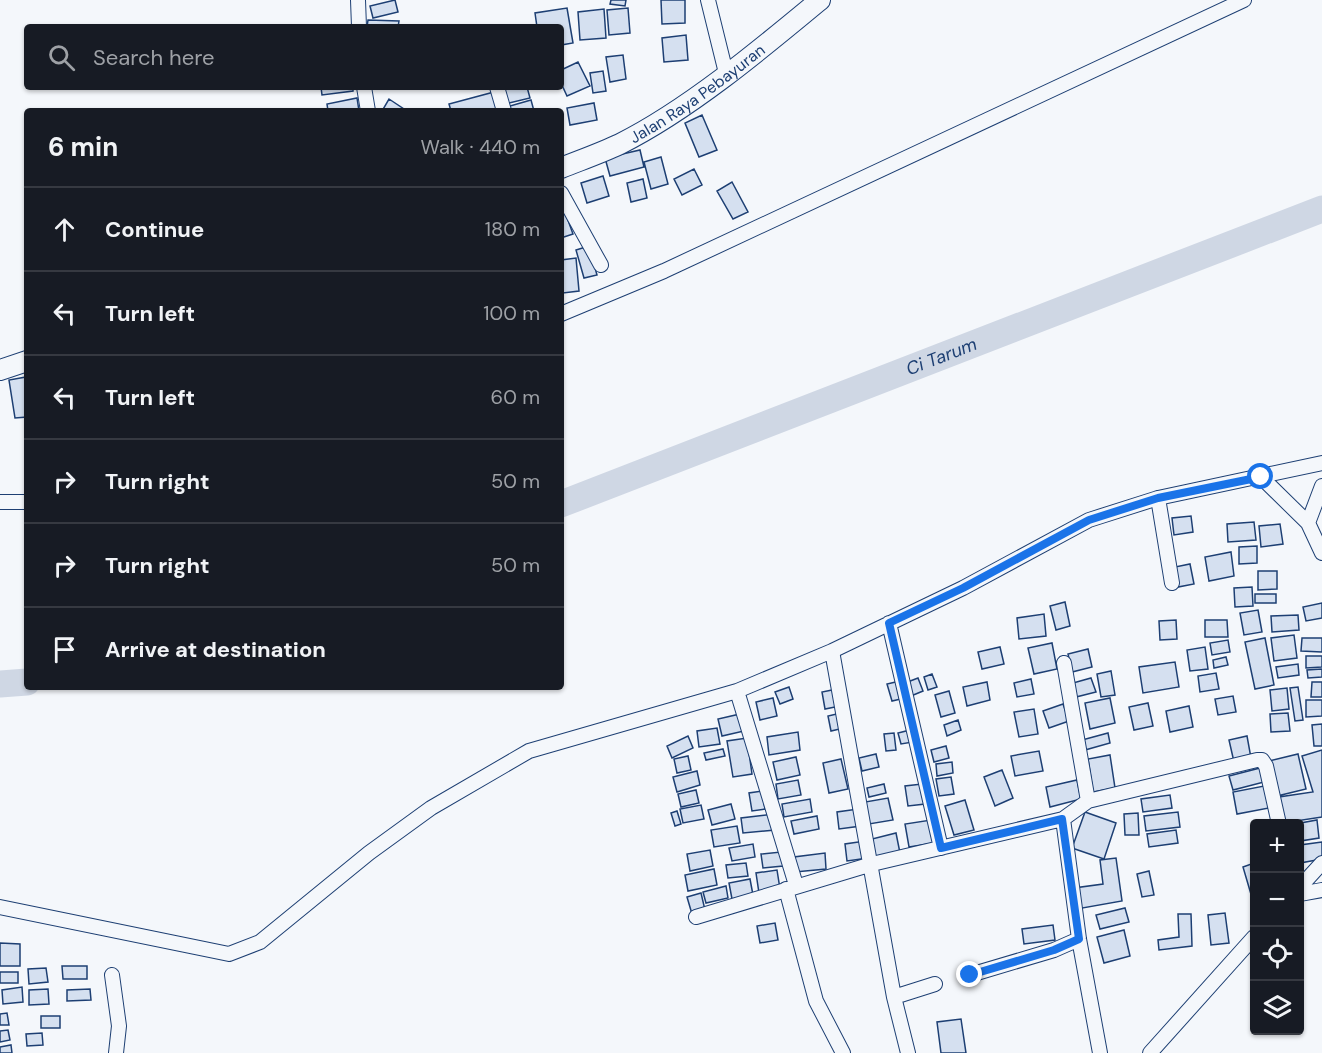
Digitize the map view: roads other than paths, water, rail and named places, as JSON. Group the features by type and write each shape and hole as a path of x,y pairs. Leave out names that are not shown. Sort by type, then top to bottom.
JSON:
{"main road":[{"name":"Jalan Raya Pebayuran","path":"564,167 620,144 674,111 760,50 820,0"},
{"path":"0,370 24,362"}],"street":[{"path":"358,0 359,24"},
{"path":"708,0 726,73"},
{"path":"564,313 674,266 1244,0"},
{"path":"364,90 368,108"},
{"path":"498,90 503,108"},
{"path":"564,198 601,265"},
{"path":"0,907 230,954 260,942 369,853 422,815 529,751 737,691 832,651 963,588 1089,520 1158,498 1322,463"},
{"path":"1261,477 1308,523 1322,553"},
{"path":"1308,523 1322,486"},
{"path":"1158,498 1172,583"},
{"path":"0,502 24,502"},
{"path":"889,623 941,848"},
{"path":"832,651 872,864 894,997 908,1053"},
{"path":"1064,663 1088,801"},
{"path":"737,691 791,887 816,1001 843,1053"},
{"path":"696,917 872,864 1062,819 1088,801 1262,760 1279,819"},
{"path":"1062,819 1079,939 1100,1053"},
{"path":"1304,882 1322,863"},
{"path":"1304,893 1322,890"},
{"path":"970,975 1054,950 1079,939"},
{"path":"1150,1053 1250,941"},
{"path":"112,975 119,1026 116,1053"},
{"path":"894,997 935,984"}],"waterway":[{"name":"Ci Tarum","path":"564,503 1322,209"},
{"name":"Ci Tarum","path":"0,684 24,682"}]}
